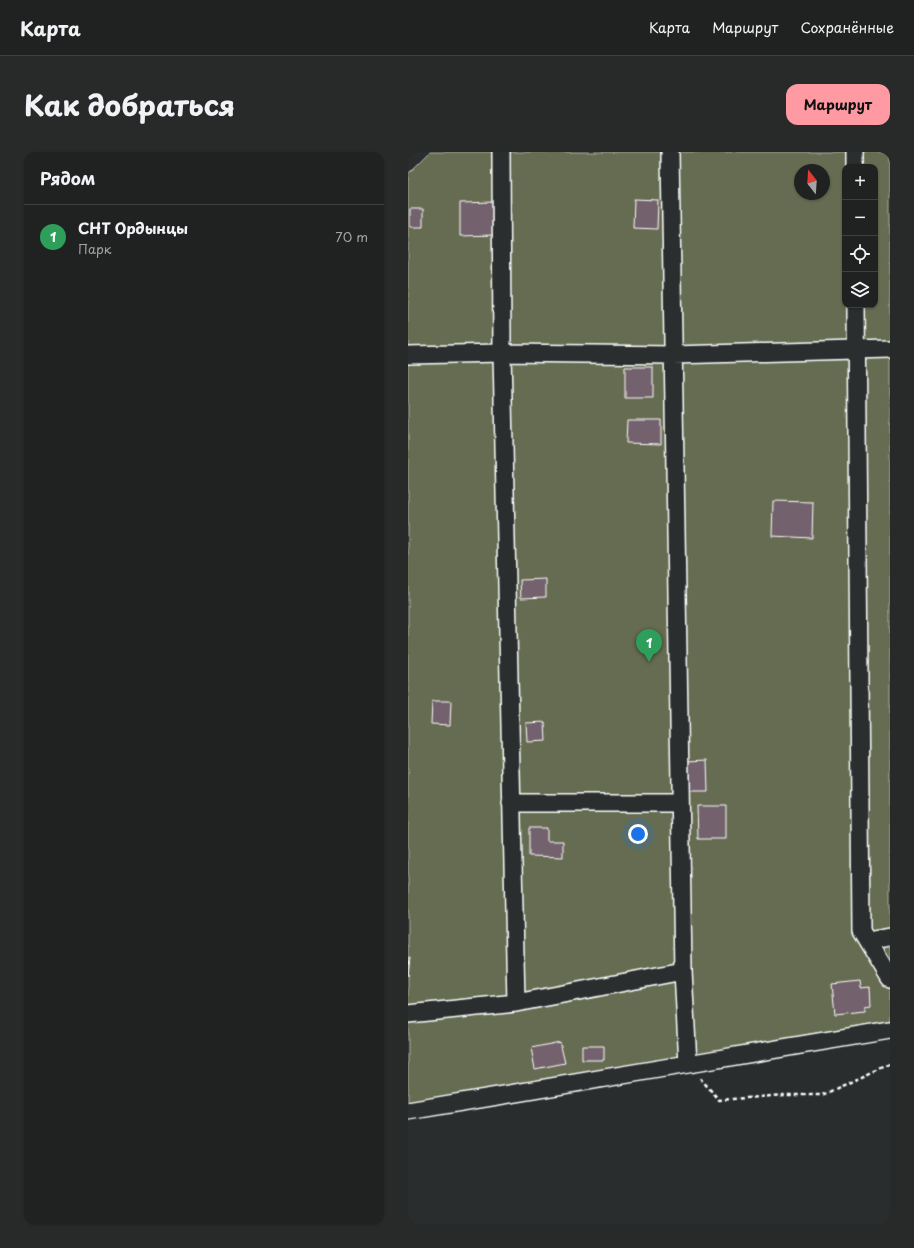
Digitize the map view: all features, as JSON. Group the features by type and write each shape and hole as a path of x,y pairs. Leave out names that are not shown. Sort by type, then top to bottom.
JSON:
{"street":[{"path":"501,152 502,353 516,1004"},
{"path":"670,152 683,971 688,1064"},
{"path":"854,152 855,164"},
{"path":"856,308 861,931 890,979"},
{"path":"408,355 502,353 673,355 890,349"},
{"path":"511,803 680,803"},
{"path":"867,941 890,937"},
{"path":"408,1014 516,1004 683,971"},
{"path":"408,1111 890,1030"}],"path":[{"path":"688,1064 719,1100 785,1095 822,1095 890,1064"}],"green space":[{"path":"430,152 890,152 890,1020 408,1105 408,174"}],"building":[{"path":"634,199 658,200 657,229 633,228"},
{"path":"495,202 496,235 460,236 460,203"},
{"path":"410,209 423,209 423,227 410,227"},
{"path":"625,367 653,367 653,398 625,398"},
{"path":"627,420 661,420 661,444 626,443"},
{"path":"773,501 813,502 812,538 772,536"},
{"path":"546,579 546,597 521,598 520,580"},
{"path":"432,701 451,701 450,725 431,724"},
{"path":"545,722 546,741 527,742 526,723"},
{"path":"707,760 708,792 688,792 687,761"},
{"path":"697,806 726,806 726,839 698,839"},
{"path":"529,828 547,828 547,841 563,841 563,857 529,856"},
{"path":"408,958 410,958 408,976"},
{"path":"860,981 861,988 870,987 871,1005 865,1006 865,1011 835,1014 832,984"},
{"path":"560,1042 565,1063 535,1069 531,1048"},
{"path":"582,1046 604,1046 604,1060 582,1060"}],"place":[{"name":"СНТ Ордынцы","path":"649,662"}]}
